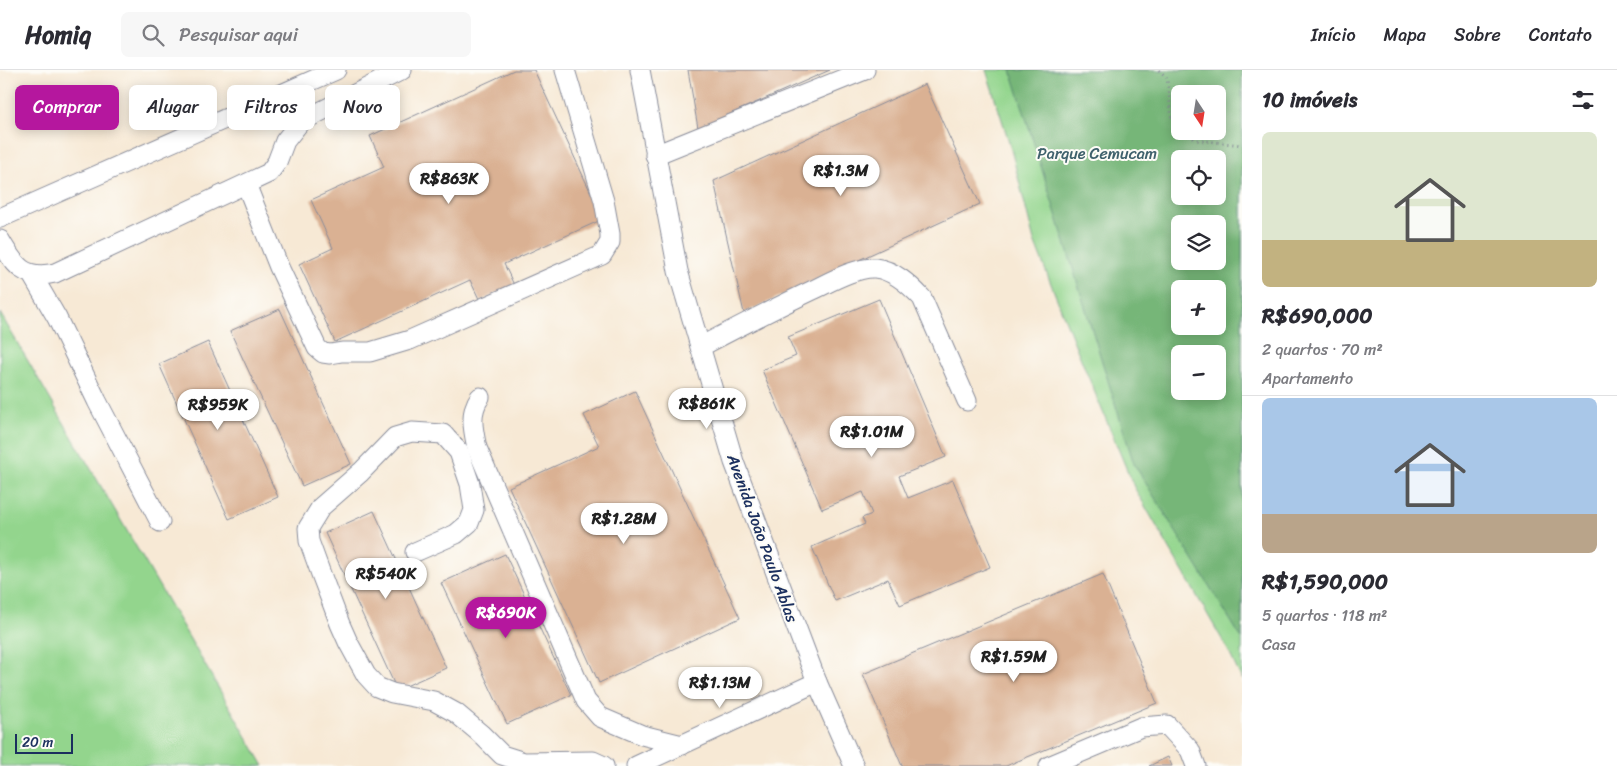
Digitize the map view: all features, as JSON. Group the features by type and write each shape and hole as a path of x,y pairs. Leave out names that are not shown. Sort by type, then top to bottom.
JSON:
{"street":[{"path":"0,218 336,70"},
{"path":"0,240 22,270 32,275 42,276 55,273 269,173 277,162 284,141 300,122 402,70"},
{"path":"246,184 279,267 316,348 323,353 330,354 370,352 410,340 602,255 607,249 610,242 610,234 604,201 565,70"},
{"name":"Avenida João Paulo Ablas","path":"640,70 678,271 734,462 817,682 854,766"},
{"path":"655,155 864,70"},
{"path":"700,347 849,273 874,268 894,274 922,298 967,401"},
{"path":"32,275 58,318 97,401 160,522"},
{"path":"480,396 474,406 473,432 477,448 586,701 600,717 642,735 682,745"},
{"path":"415,552 456,534 469,523 474,510 470,484 459,452 443,434 412,432 395,437 361,472 320,507 308,528 309,540 344,633 366,675 377,687 392,693 434,701 456,713 502,755 524,762 593,761 604,766"},
{"path":"636,766 817,682"},
{"path":"1049,766 1141,727 1167,725 1190,750 1196,766"}],"path":[{"path":"1159,70 1167,78 1171,112"},
{"path":"1196,140 1242,145"}],"green space":[{"name":"Parque Cemucam","path":"986,70 1242,70 1242,680 1227,648 1134,487 1034,241 1010,145"},
{"name":"Parque Cemucam","path":"1011,70 1242,70 1242,639 1134,464"},
{"path":"0,313 264,766 0,766"}],"building":[{"path":"514,70 534,70 603,219 504,264 514,285 480,301 470,280 335,342 299,264 333,248 311,200 384,167 370,136 383,130 400,130 400,122"},
{"path":"688,70 830,70 698,128"},
{"path":"925,84 980,204 744,313 714,181"},
{"path":"879,299 946,457 899,476 908,498 953,480 990,567 900,605 888,579 835,601 812,547 865,524 862,518 872,514 863,492 822,509 762,370 796,356 788,337"},
{"path":"280,309 351,464 302,486 230,331"},
{"path":"208,342 278,497 229,519 159,364"},
{"path":"635,391 740,618 599,683 509,487 599,446 584,415"},
{"path":"374,511 446,668 397,690 325,533"},
{"path":"505,554 571,695 507,724 441,583"},
{"path":"1103,574 1157,703 1006,766 902,766 863,674"},
{"path":"1168,757 1172,766 1149,766"}]}
